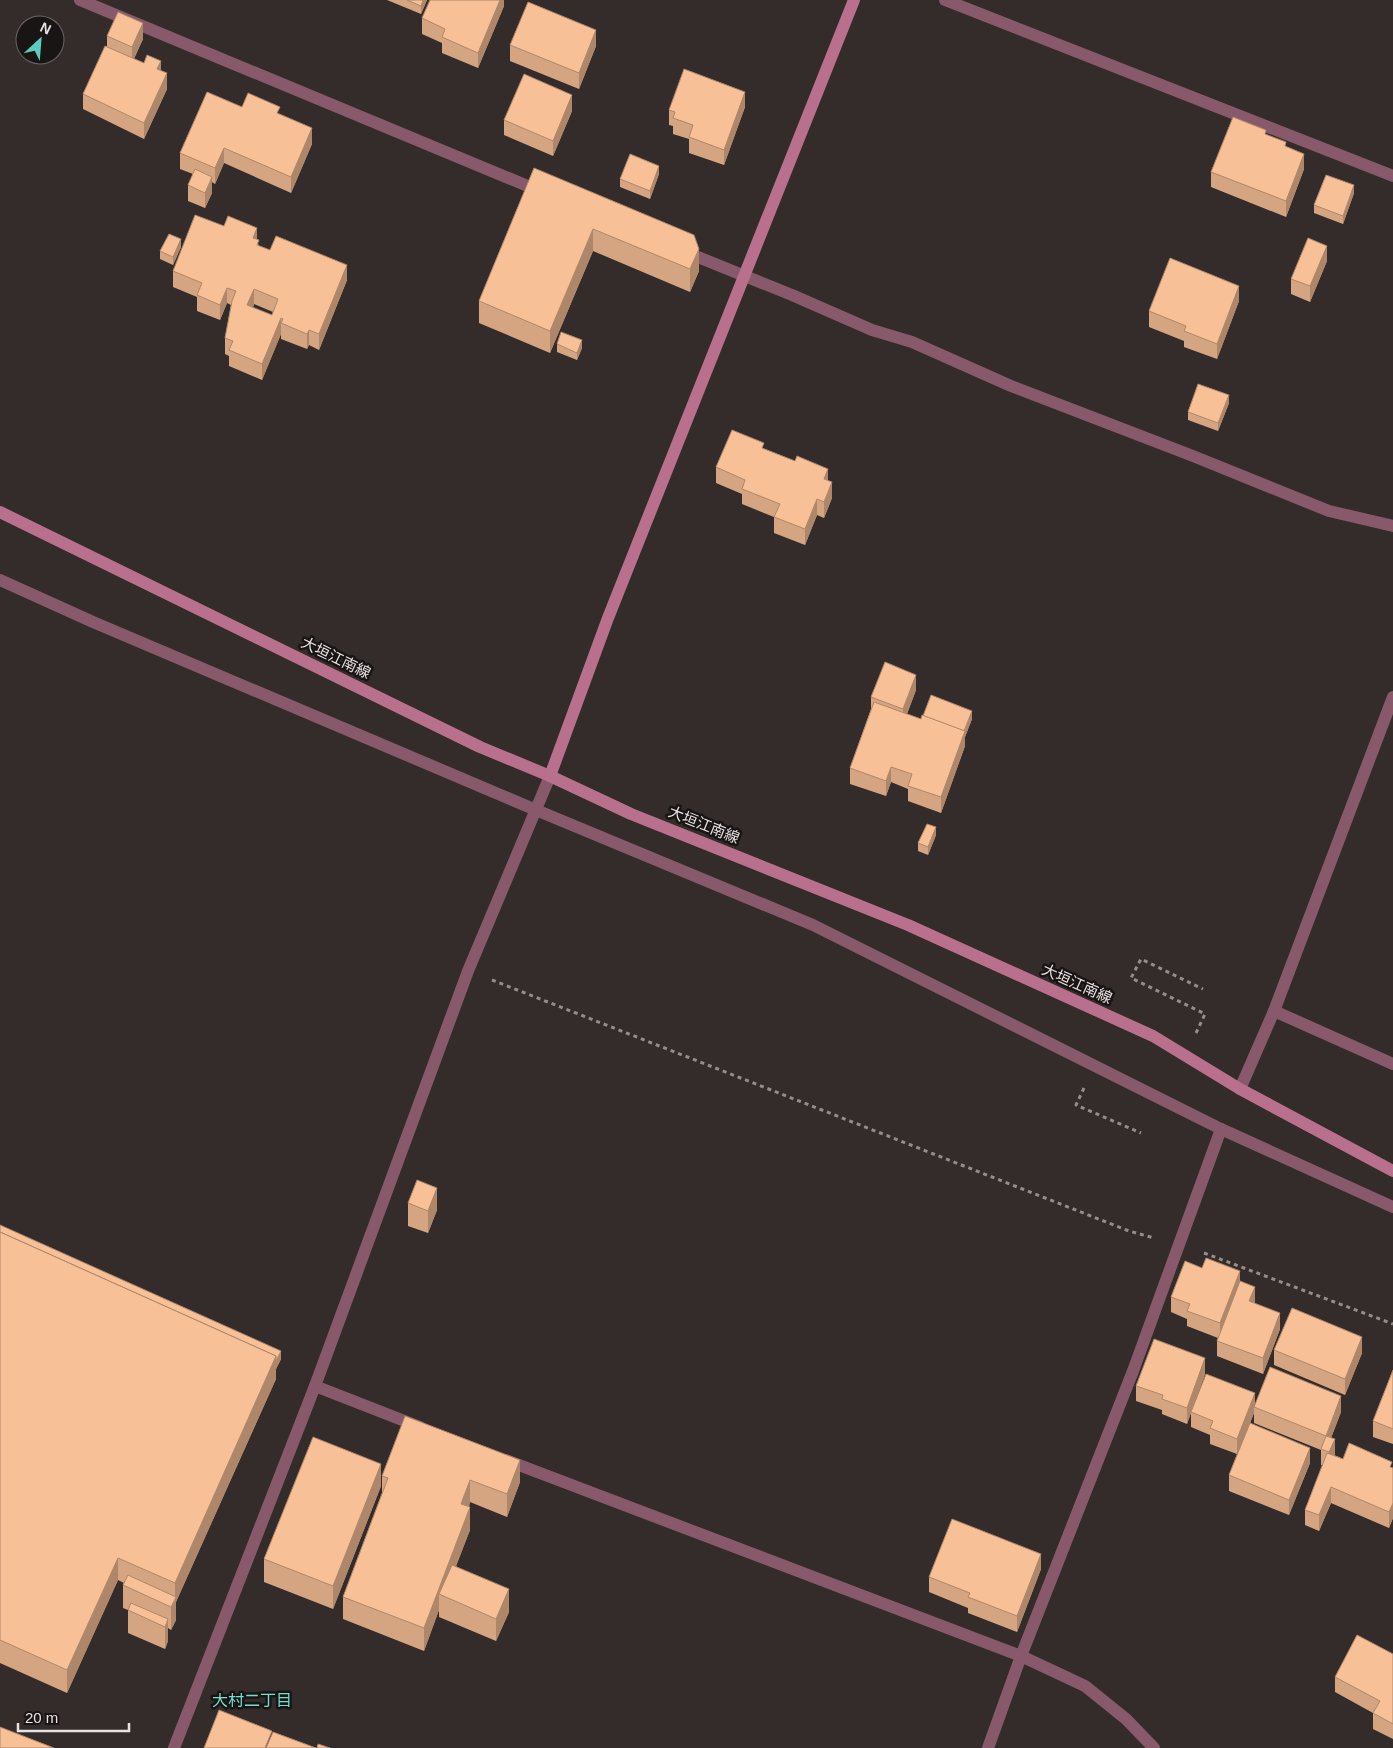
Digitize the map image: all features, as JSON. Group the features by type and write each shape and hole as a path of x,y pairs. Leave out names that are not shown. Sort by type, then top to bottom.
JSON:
{"main road":[{"path":"550,776 608,618 854,0"},
{"name":"大垣江南線","path":"0,512 480,747 550,776 631,814 908,925 1153,1036 1240,1089 1393,1171"}],"street":[{"path":"80,0 557,198"},
{"path":"945,0 1393,176"},
{"path":"676,248 872,330 912,342 1011,386 1329,511 1393,526"},
{"path":"0,580 93,622 536,810 813,925 1221,1129 1393,1207"},
{"path":"1240,1089 1274,1011 1392,703"},
{"path":"174,1748 315,1386 468,971 550,776"},
{"path":"1274,1011 1393,1064"},
{"path":"988,1748 1021,1656 1133,1371 1221,1129"},
{"path":"315,1386 435,1433"},
{"path":"491,1455 1021,1656 1085,1686 1126,1719 1154,1748"}],"path":[{"path":"1203,990 1141,959 1131,978 1204,1014"},
{"path":"468,971 1129,1231 1229,1262 1393,1324"},
{"path":"1093,1092 1084,1088 1076,1105 1141,1133"}],"building":[{"path":"407,0 423,0 421,6"},
{"path":"430,0 500,0 478,53 442,37 445,29 422,18"},
{"path":"528,2 596,30 579,73 510,45"},
{"path":"118,12 143,23 132,47 107,36"},
{"path":"105,46 144,63 147,55 161,61 157,69 167,73 144,123 83,94"},
{"path":"684,69 745,92 724,150 689,137 693,125 673,118 675,112 669,110"},
{"path":"524,74 572,95 553,141 504,120"},
{"path":"207,92 242,107 248,93 280,107 277,113 312,128 291,177 224,148 215,168 180,153"},
{"path":"1233,117 1266,130 1265,134 1286,142 1285,146 1304,154 1286,201 1211,172"},
{"path":"630,154 659,166 650,191 620,179"},
{"path":"534,168 694,235 699,249 690,269 593,229 550,331 479,301"},
{"path":"195,169 212,177 205,193 188,185"},
{"path":"1326,175 1354,185 1343,216 1314,205"},
{"path":"195,215 224,226 228,216 257,228 253,238 259,240 257,245 270,250 276,236 347,265 319,334 309,330 307,334 281,323 283,319 281,318 262,364 229,350 233,341 225,338 232,301 236,291 227,288 220,305 197,295 202,283 173,271","holes":["254,289 278,299 272,315 247,305"]},
{"path":"169,234 181,239 173,257 160,251"},
{"path":"1308,238 1327,246 1310,286 1291,279"},
{"path":"1170,258 1239,286 1217,344 1184,331 1186,326 1149,311"},
{"path":"561,332 582,340 577,353 557,344"},
{"path":"1198,384 1229,395 1218,423 1188,412"},
{"path":"732,430 764,443 762,448 795,461 797,456 828,469 824,479 832,482 824,502 817,499 805,529 774,517 780,504 742,489 745,480 716,467"},
{"path":"885,662 916,675 903,709 871,697"},
{"path":"931,695 972,711 964,731 923,716"},
{"path":"874,702 921,719 922,715 965,731 941,797 908,786 912,774 891,767 886,781 850,768"},
{"path":"927,824 936,827 928,847 918,843"},
{"path":"417,1180 437,1188 428,1211 408,1203"},
{"path":"0,1225 281,1351 276,1361 276,1356 0,1232"},
{"path":"0,1232 276,1356 175,1583 118,1558 67,1670 0,1640"},
{"path":"1206,1258 1240,1271 1220,1323 1187,1311 1190,1304 1171,1297 1185,1261 1202,1268"},
{"path":"1240,1281 1255,1287 1249,1301 1280,1313 1263,1358 1217,1341"},
{"path":"1292,1308 1362,1337 1345,1379 1274,1350"},
{"path":"1154,1339 1205,1358 1187,1408 1162,1399 1163,1395 1136,1386"},
{"path":"1270,1367 1341,1396 1326,1436 1254,1407"},
{"path":"1393,1370 1393,1429 1373,1421"},
{"path":"1206,1374 1255,1393 1237,1439 1210,1428 1213,1421 1191,1412"},
{"path":"405,1416 520,1460 507,1494 470,1480 461,1504 470,1507 424,1628 343,1597 388,1478 382,1476"},
{"path":"1250,1423 1310,1448 1289,1500 1229,1475"},
{"path":"1326,1436 1335,1439 1329,1452 1321,1449"},
{"path":"313,1437 381,1464 333,1586 264,1559"},
{"path":"1349,1443 1392,1462 1390,1467 1393,1468 1393,1503 1389,1512 1331,1487 1319,1515 1305,1510 1327,1453 1343,1459"},
{"path":"952,1519 1041,1554 1017,1616 968,1597 970,1593 929,1577"},
{"path":"452,1565 509,1589 496,1619 439,1594"},
{"path":"128,1575 176,1597 171,1607 123,1585"},
{"path":"131,1603 168,1619 165,1627 128,1610"},
{"path":"1357,1635 1393,1654 1393,1724 1373,1713 1380,1701 1335,1677"},
{"path":"219,1710 272,1731 265,1748 204,1748"},
{"path":"0,1727 54,1748 0,1748"},
{"path":"273,1732 316,1748 266,1748"},
{"path":"318,1744 330,1748 317,1748"}],"district":[{"name":"大村二丁目","path":"252,1700"}]}
